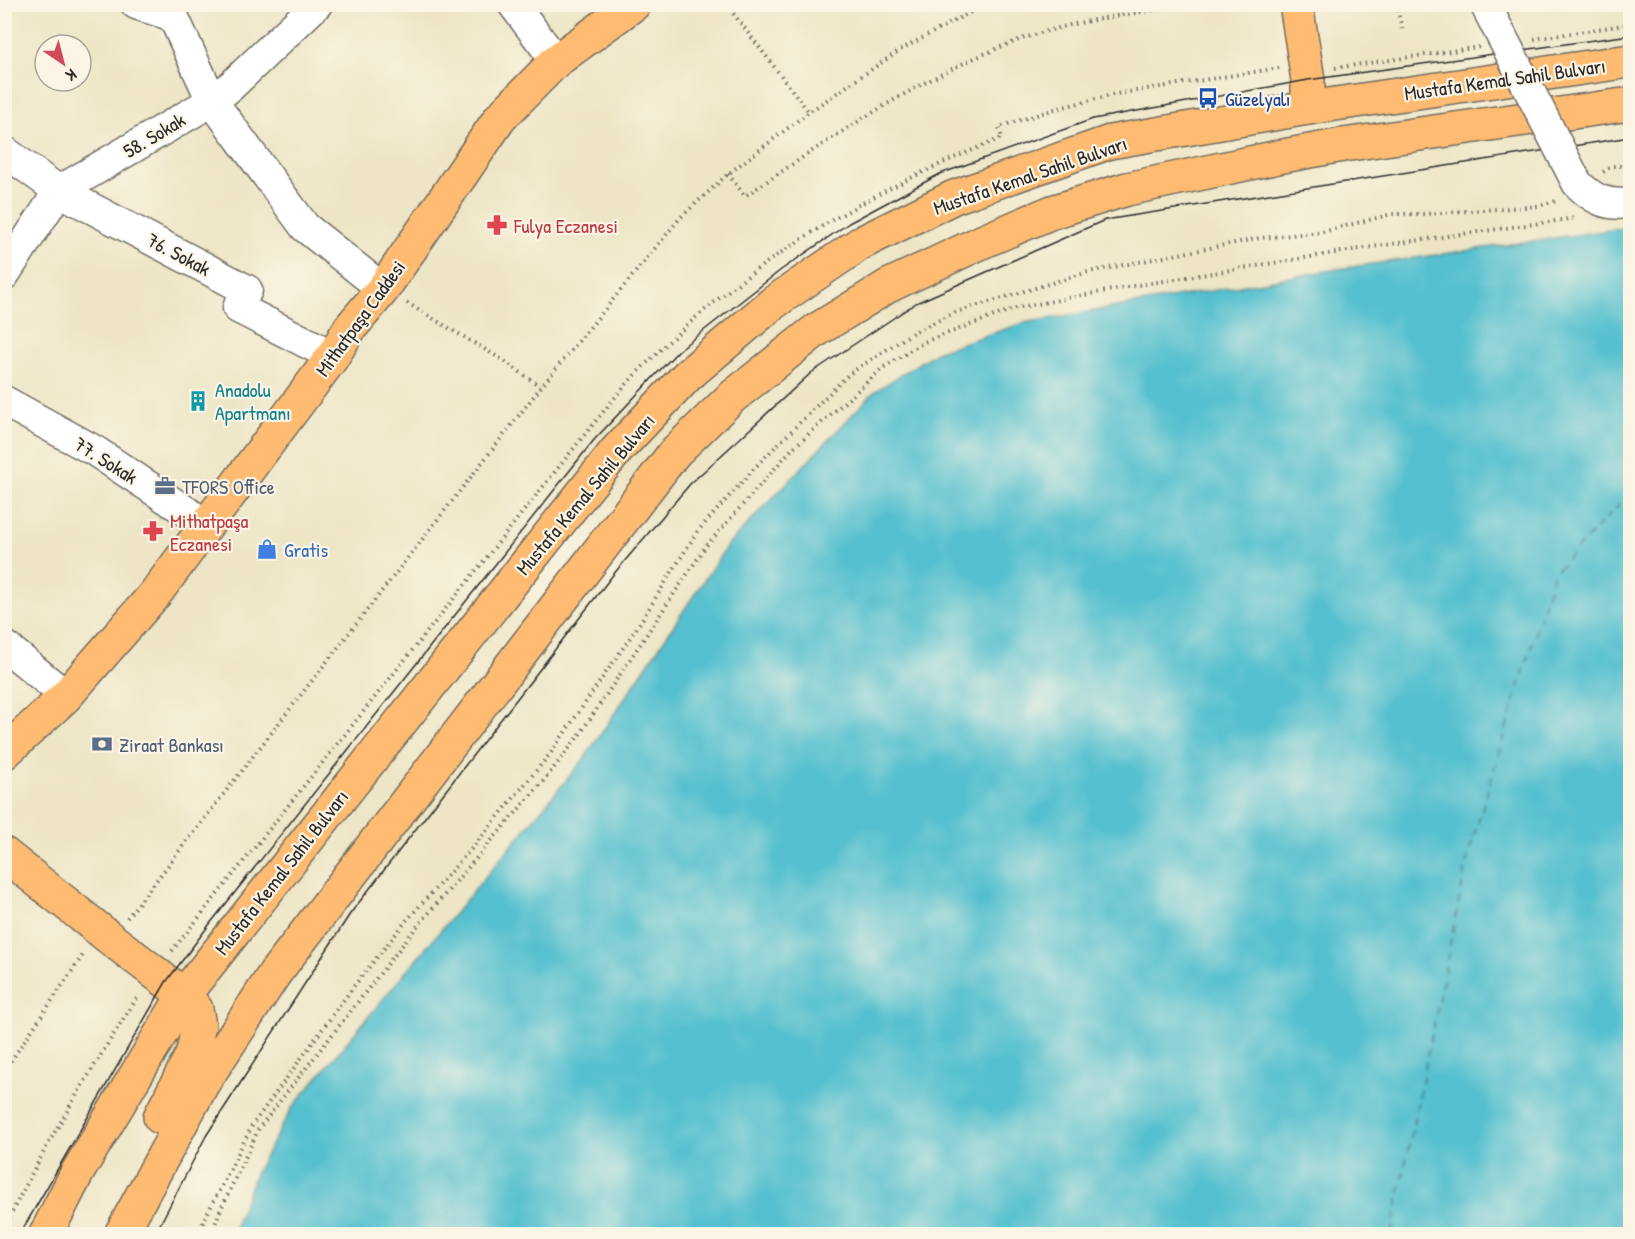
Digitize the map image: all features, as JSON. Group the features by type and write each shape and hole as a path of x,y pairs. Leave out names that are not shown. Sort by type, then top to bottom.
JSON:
{"main road":[{"name":"Mithatpaşa Caddesi","path":"4,753 66,696 155,594 205,524 333,356 350,328 384,289 500,118 556,61 634,4"},
{"path":"1296,4 1307,72 1308,108"},
{"name":"Mustafa Kemal Sahil Bulvarı","path":"46,1234 77,1173 184,995 616,451 688,375 773,303 861,243 954,197 1110,142 1308,108 1630,61"},
{"path":"122,1234 203,1083 274,973 675,452 731,398 815,331 888,286 984,241 1052,212 1127,189 1343,145 1630,104"},
{"path":"4,854 100,943 184,995 196,1009 199,1025 192,1055 102,1234"}],"street":[{"path":"136,4 173,16 212,101 305,227 384,289"},
{"name":"58. Sokak","path":"4,275 59,191 212,101 230,87 317,4"},
{"path":"513,4 556,61"},
{"path":"1485,4 1577,183 1586,193 1598,200 1616,205 1630,203"},
{"name":"76. Sokak","path":"4,151 59,191 248,290 238,308 333,356"},
{"name":"77. Sokak","path":"4,401 95,451 205,524"},
{"path":"4,645 66,696"}],"path":[{"path":"726,4 809,112"},
{"path":"4,1071 100,943 541,387 680,218 728,174 809,112 900,50 991,4"},
{"path":"728,174 745,196 831,138 923,85 1022,39 1092,20 1196,4"},
{"path":"1396,4 1403,32"},
{"path":"1527,40 1630,24"},
{"path":"1307,72 1481,46"},
{"path":"1602,172 1612,166 1630,166"},
{"path":"197,1234 253,1124 354,986 400,928 550,754 636,629 697,531 761,461 849,374 914,332 956,312 1088,272 1260,238 1322,232 1392,214 1426,214 1539,206 1560,200"},
{"path":"211,1234 259,1128 415,929 579,737 706,546 792,449 884,367 924,342 1016,308 1144,284 1378,246 1577,218"},
{"path":"384,289 507,362 541,387"}],"water":[{"path":"1630,227 1630,1234 232,1234 255,1174 292,1108 584,759 727,546 874,392 938,351 1024,323 1338,269"}],"ferry route":[{"path":"1391,1234 1469,852 1553,574 1630,493"},
{"path":"1622,1234 1630,1195"}],"tram line":[{"path":"20,1234 166,982 209,925 594,440 679,350 781,270 849,223 940,174 1093,119 1308,80 1630,35"},
{"path":"155,1234 206,1136 350,914 612,576 690,484 811,373 916,303 1105,220 1630,137"}],"place":[{"name":"Güzelyalı","path":"1208,98"},
{"name":"Fulya Eczanesi","path":"497,225"},
{"name":"Anadolu Apartmanı","path":"198,401"},
{"name":"TFORS Office","path":"165,486"},
{"name":"Mithatpaşa Eczanesi","path":"153,531"},
{"name":"Gratis","path":"267,549"},
{"name":"Ziraat Bankası","path":"102,744"}]}
